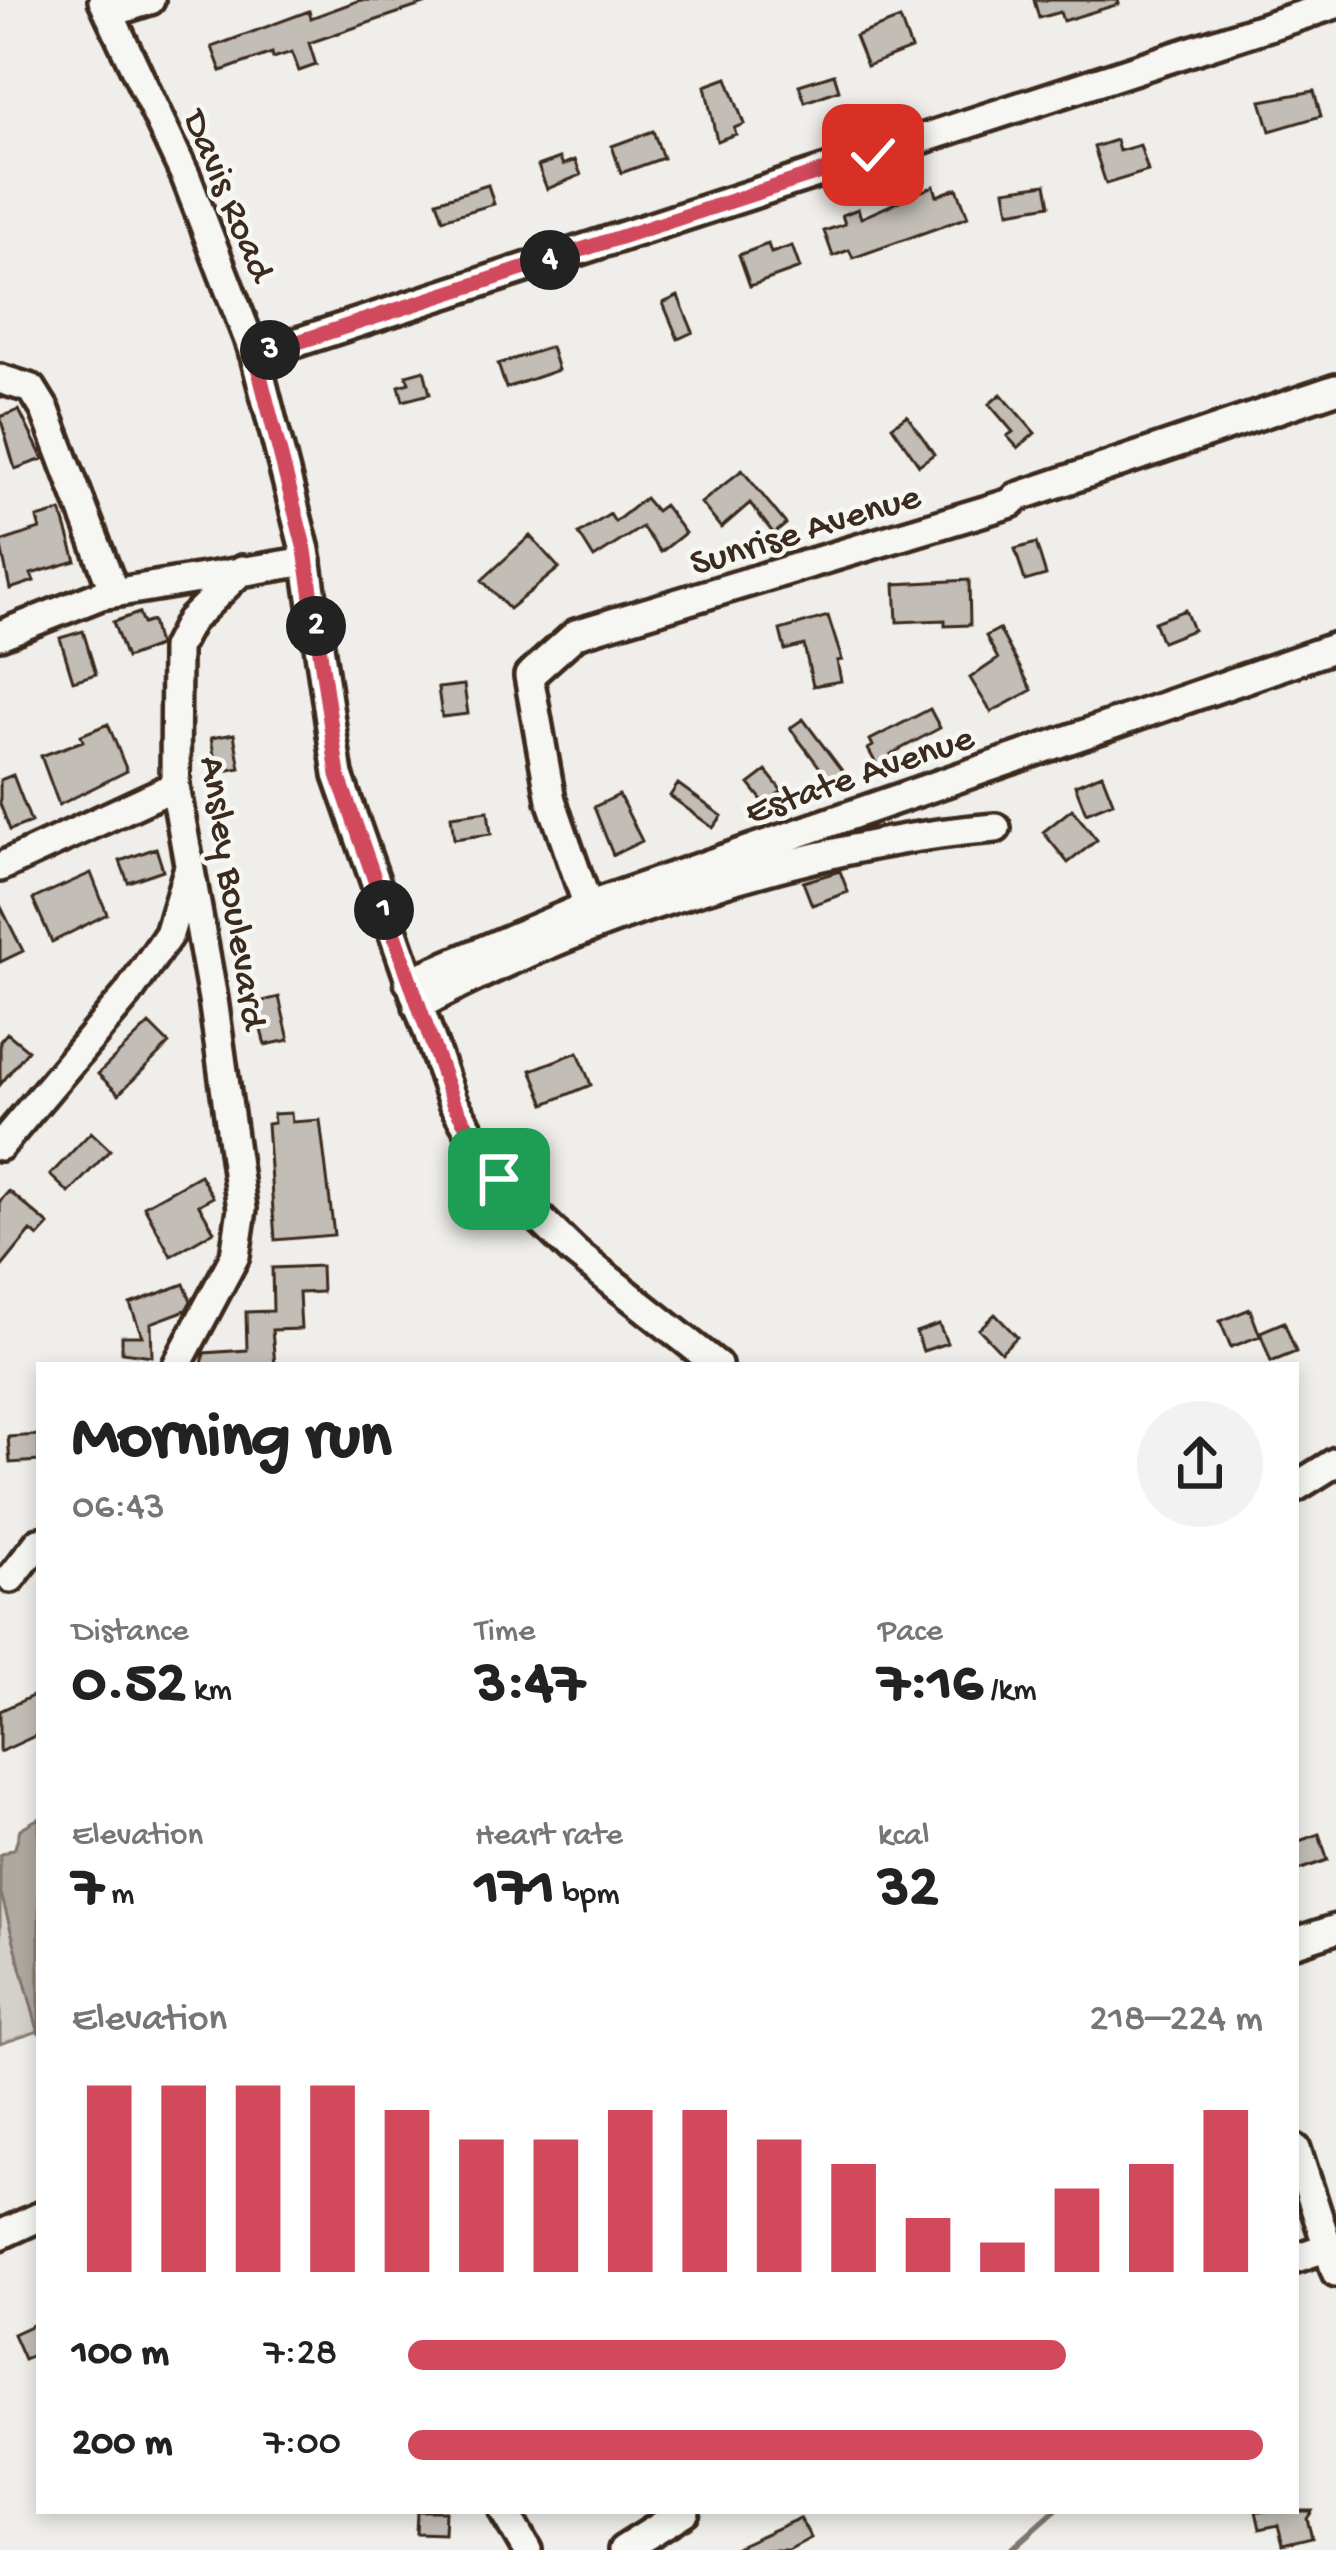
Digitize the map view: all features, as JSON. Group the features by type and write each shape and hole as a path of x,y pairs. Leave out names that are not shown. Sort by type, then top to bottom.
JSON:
{"street":[{"path":"106,7 150,0"},
{"path":"255,356 1336,4"},
{"name":"Davis Road","path":"106,7 185,177 255,356 307,561 338,775 453,1103 499,1179 573,1251 713,1362"},
{"path":"0,379 32,388 45,410 114,592"},
{"name":"Sunrise Avenue","path":"588,906 551,800 529,676 576,634 1011,503 1017,497 1336,389"},
{"path":"0,634 114,592 307,561"},
{"name":"Ansley Boulevard","path":"179,1362 235,1256 242,1209 176,786 176,648 190,621 242,570"},
{"name":"Estate Avenue","path":"414,994 588,906 1336,646"},
{"path":"0,867 176,786"},
{"path":"414,994 536,947 893,838 996,828"},
{"path":"0,1146 127,995 169,934 190,863"},
{"path":"1299,1485 1336,1462"},
{"path":"11,1578 36,1546"},
{"path":"1299,1941 1336,1929"},
{"path":"1299,2158 1332,2260 1299,2258"},
{"path":"0,2235 36,2218"},
{"path":"506,2514 527,2550"},
{"path":"623,2550 680,2514"}],"shaded area":[{"path":"36,1820 36,2023 0,1890 0,1855 15,1848 20,1829"},
{"path":"0,1859 36,1962 36,2032 0,2044"}],"building":[{"path":"360,0 430,2 309,43 316,65 299,71 292,52 273,58 272,53 221,71 212,47 309,11 311,18"},
{"path":"1034,0 1118,0 1119,4 1063,21 1060,12 1039,18"},
{"path":"900,19 911,49 867,66 855,36"},
{"path":"834,74 839,90 805,102 799,85"},
{"path":"727,78 744,124 734,128 736,134 717,141 705,86"},
{"path":"1314,91 1321,116 1270,131 1261,101"},
{"path":"653,131 663,158 621,173 612,146"},
{"path":"1116,140 1119,151 1140,145 1148,171 1106,184 1094,147"},
{"path":"560,158 563,165 575,160 581,175 547,189 538,166"},
{"path":"1046,184 1050,205 1009,212 1005,190"},
{"path":"488,185 494,204 443,219 437,201"},
{"path":"934,186 937,196 957,188 968,217 853,258 849,250 833,256 824,231 845,224 842,215 858,209 861,218"},
{"path":"768,244 771,253 792,246 800,268 750,286 739,255"},
{"path":"678,296 693,332 678,339 663,303"},
{"path":"551,347 558,370 506,388 498,364"},
{"path":"424,370 430,394 403,401 399,386 409,383 406,375"},
{"path":"1001,394 1035,433 1018,448 1007,436 1013,432 989,404"},
{"path":"19,410 43,459 15,469 0,417"},
{"path":"907,415 934,454 919,465 892,426"},
{"path":"742,470 786,524 774,534 750,503 721,528 701,503"},
{"path":"645,498 656,511 664,505 685,533 661,552 642,527 594,558 579,534 610,514 615,522"},
{"path":"61,511 76,561 31,574 34,581 10,589 0,542 40,529 37,518"},
{"path":"530,536 559,568 509,609 482,580"},
{"path":"1036,543 1046,575 1025,581 1015,549"},
{"path":"969,580 970,625 945,626 945,620 897,622 895,584"},
{"path":"1185,610 1193,630 1162,642 1154,622"},
{"path":"139,613 143,624 152,621 158,646 126,658 113,622"},
{"path":"828,616 842,660 837,661 841,681 813,686 804,645 785,650 780,630"},
{"path":"999,629 1032,690 991,712 970,678 998,659 986,636"},
{"path":"83,631 96,674 73,681 60,638"},
{"path":"464,685 468,714 442,717 438,688"},
{"path":"930,709 940,728 891,754 895,760 879,769 868,749 873,746 870,740"},
{"path":"803,719 846,776 833,785 790,728"},
{"path":"108,724 127,771 59,805 41,756 83,741 81,735"},
{"path":"234,734 240,768 217,772 211,738"},
{"path":"766,771 782,791 765,804 749,784"},
{"path":"1102,774 1113,802 1086,813 1075,785"},
{"path":"13,775 31,822 10,830 0,804 0,780"},
{"path":"678,784 722,816 713,828 670,796"},
{"path":"619,795 642,841 613,855 594,807"},
{"path":"1072,809 1097,840 1068,863 1043,832"},
{"path":"488,811 491,834 454,839 451,816"},
{"path":"156,848 163,870 128,882 120,861"},
{"path":"840,871 848,892 812,905 803,882"},
{"path":"91,873 107,914 52,942 33,899"},
{"path":"0,905 23,951 0,962"},
{"path":"279,997 289,1040 265,1045 254,1003"},
{"path":"149,1024 169,1044 119,1094 98,1074"},
{"path":"7,1033 28,1050 0,1085 0,1041"},
{"path":"578,1052 591,1085 545,1104 531,1070"},
{"path":"291,1113 292,1122 320,1120 334,1235 275,1240 267,1124 274,1123 273,1114"},
{"path":"91,1132 110,1150 69,1193 50,1175"},
{"path":"200,1175 213,1197 199,1205 214,1231 171,1256 144,1206"},
{"path":"9,1191 49,1225 38,1237 31,1231 0,1269 0,1201"},
{"path":"321,1266 322,1292 299,1293 301,1329 272,1330 275,1362 202,1362 204,1353 247,1350 246,1312 273,1311 272,1268"},
{"path":"184,1284 191,1301 186,1310 151,1323 152,1356 122,1352 122,1336 142,1336 130,1304"},
{"path":"1250,1309 1260,1336 1231,1347 1220,1321"},
{"path":"995,1314 1017,1337 1001,1352 979,1329"},
{"path":"1284,1322 1296,1352 1271,1362 1260,1332"},
{"path":"939,1324 947,1343 923,1351 916,1332"},
{"path":"36,1435 36,1461 10,1463 8,1437"},
{"path":"36,1694 36,1735 0,1752 0,1711"},
{"path":"1319,1834 1328,1860 1299,1870 1299,1841"},
{"path":"36,2323 36,2353 24,2359 13,2334"},
{"path":"1312,2511 1307,2519 1312,2538 1283,2545 1278,2525 1260,2529 1257,2514"},
{"path":"417,2514 445,2514 444,2534 416,2533"},
{"path":"800,2518 811,2538 788,2550 729,2550"}],"waterway":[{"path":"1011,2550 1052,2514"}],"route":[{"path":"499,1179 453,1103 338,775 305,550 255,356 873,155"}]}
